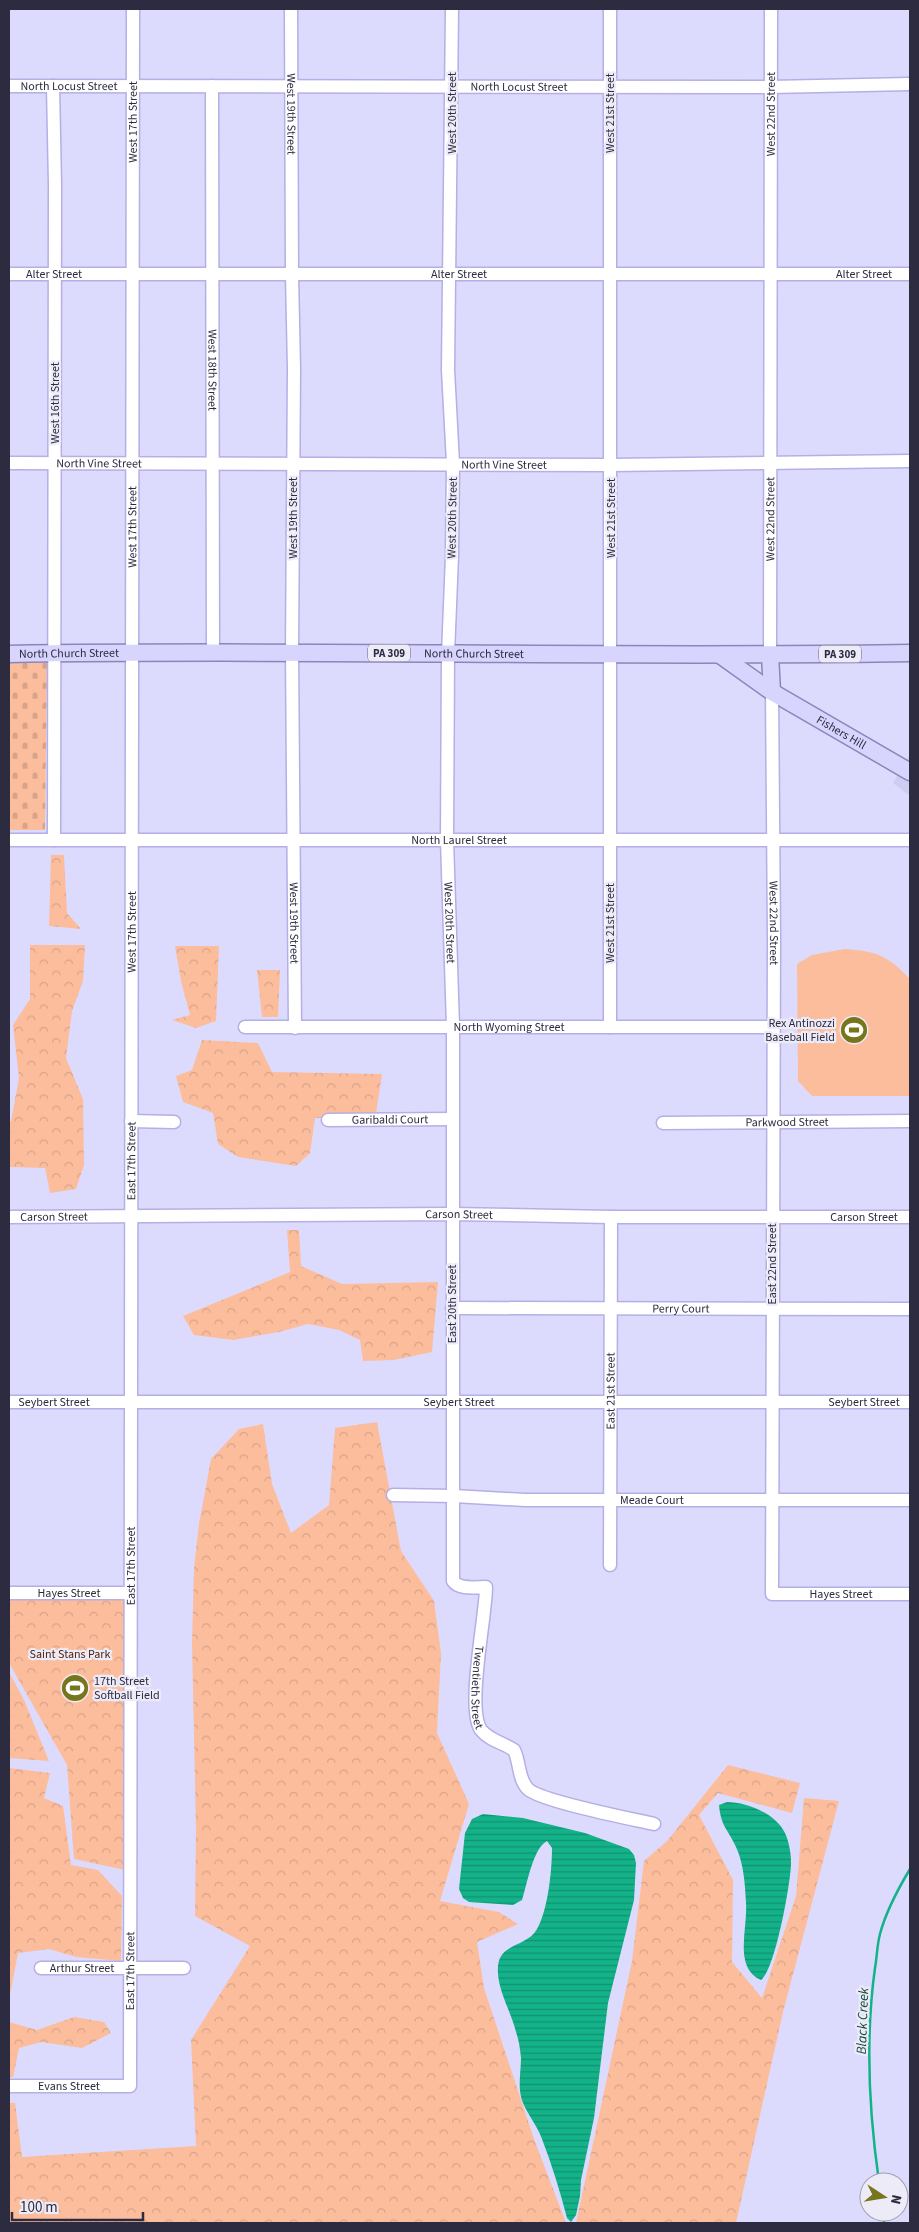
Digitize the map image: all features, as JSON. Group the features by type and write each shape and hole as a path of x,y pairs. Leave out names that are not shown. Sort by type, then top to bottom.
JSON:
{"main road":[{"name":"North Church Street","path":"9,654 213,654 292,651 448,654 720,655 910,653"},
{"name":"Fishers Hill","path":"720,655 772,692 910,772"},
{"name":"West 22nd Street","path":"770,655 772,692"}],"street":[{"name":"West 17th Street","path":"131,1045 133,9"},
{"name":"West 19th Street","path":"291,9 294,369 292,651 295,1028"},
{"name":"West 20th Street","path":"452,9 452,182 448,274 448,370 453,463 448,654 447,840 452,1026"},
{"name":"West 21st Street","path":"610,9 610,1027"},
{"name":"West 22nd Street","path":"770,655 771,9"},
{"name":"North Locust Street","path":"9,86 610,88 910,84"},
{"name":"West 16th Street","path":"53,86 55,274 54,840"},
{"name":"West 18th Street","path":"212,86 214,274 213,654"},
{"name":"Alter Street","path":"9,274 910,274"},
{"name":"North Vine Street","path":"9,464 292,465 453,463 611,465 910,461"},
{"name":"West 22nd Street","path":"772,692 774,840 773,1028"},
{"name":"North Laurel Street","path":"9,840 910,840"},
{"name":"East 20th Street","path":"452,1026 453,1581"},
{"name":"North Wyoming Street","path":"245,1027 773,1028"},
{"name":"East 22nd Street","path":"772,1500 773,1028"},
{"name":"East 17th Street","path":"130,2086 131,1045"},
{"name":"Garibaldi Court","path":"328,1120 452,1119"},
{"name":"Parkwood Street","path":"662,1122 910,1121"},
{"path":"131,1122 174,1122"},
{"name":"Carson Street","path":"9,1217 452,1214 611,1217 910,1217"},
{"name":"East 21st Street","path":"610,1565 611,1217"},
{"name":"Perry Court","path":"452,1308 910,1309"},
{"name":"Seybert Street","path":"9,1402 910,1402"},
{"name":"Meade Court","path":"393,1495 525,1500 910,1500"},
{"name":"Hayes Street","path":"772,1500 772,1594 910,1594"},
{"name":"Twentieth Street","path":"453,1581 461,1586 486,1587 477,1662 476,1717 482,1730 488,1737 514,1750 522,1777 529,1790 547,1798 654,1824"},
{"name":"Hayes Street","path":"9,1593 130,1593"},
{"name":"Arthur Street","path":"41,1968 184,1968"},
{"name":"Evans Street","path":"9,2086 130,2086"}],"shaded area":[{"path":"910,754 910,796 893,783"},
{"path":"727,1802 743,1804 760,1810 775,1820 785,1833 790,1848 790,1873 777,1944 772,1961 761,1980 752,1974 744,1957 745,1882 739,1854 723,1823 720,1812 719,1805"},
{"path":"483,1814 523,1818 585,1833 629,1849 634,1855 636,1863 634,1900 608,2003 594,2118 576,2215 571,2222 567,2218 556,2178 540,2134 521,2097 519,2041 501,1991 498,1974 500,1959 504,1953 533,1935 541,1921 549,1890 552,1848 547,1841 538,1851 522,1900 513,1905 469,1902 463,1898 459,1889 465,1833 472,1819"}],"green space":[{"path":"9,663 47,663 45,830 9,830"},
{"path":"51,855 64,855 67,913 81,929 49,926"},
{"path":"30,945 85,945 83,981 72,1011 66,1058 83,1099 84,1165 76,1189 50,1193 45,1168 9,1167 9,1123 11,1121 19,1078 13,1025 30,999"},
{"path":"175,946 219,946 216,1021 196,1028 172,1020 190,1015 181,981"},
{"name":"Rex Antinozzi Baseball Field","path":"845,949 866,951 881,956 895,965 910,979 910,1096 812,1096 798,1081 797,964 812,955"},
{"path":"257,970 280,970 278,1017 262,1017"},
{"path":"202,1040 258,1043 272,1072 382,1074 376,1114 315,1118 310,1153 296,1166 238,1157 218,1144 213,1113 183,1102 176,1076 192,1070"},
{"path":"287,1230 299,1230 301,1266 342,1284 438,1282 432,1352 394,1360 363,1361 360,1340 339,1330 308,1324 279,1332 233,1340 194,1335 183,1316 290,1272"},
{"path":"377,1422 401,1551 434,1601 441,1653 437,1733 469,1804 440,1901 499,1912 518,1924 477,1942 484,1988 534,2139 566,2223 9,2223 9,2103 15,2103 22,2157 196,2146 191,2040 250,1946 195,1916 196,1829 192,1643 194,1568 199,1524 211,1459 239,1429 263,1424 272,1484 291,1533 329,1505 335,1428"},
{"name":"Saint Stans Park","path":"9,1597 126,1598 125,1870 74,1859 67,1765 9,1663"},
{"path":"9,1672 24,1700 49,1761 9,1758"},
{"path":"728,1765 800,1783 792,1813 718,1793 699,1815 733,1880 732,1962 762,1998 796,1896 804,1798 839,1801 783,2012 736,2223 576,2223 632,1961 644,1861 667,1841"},
{"path":"9,1768 50,1773 44,1798 63,1806 71,1865 98,1870 122,1896 121,1961 76,1957 49,1949 18,1953 9,2000"},
{"path":"74,2017 104,2022 111,2033 82,2048 41,2042 19,2048 13,2077 9,2077 9,2022 37,2030"}],"waterway":[{"name":"Black Creek","path":"878,2172 871,2102 869,2048 872,1995 878,1942 883,1925 893,1900 910,1869"}],"place":[{"name":"Rex Antinozzi Baseball Field","path":"854,1030"},
{"name":"17th Street Softball Field","path":"75,1688"}]}
